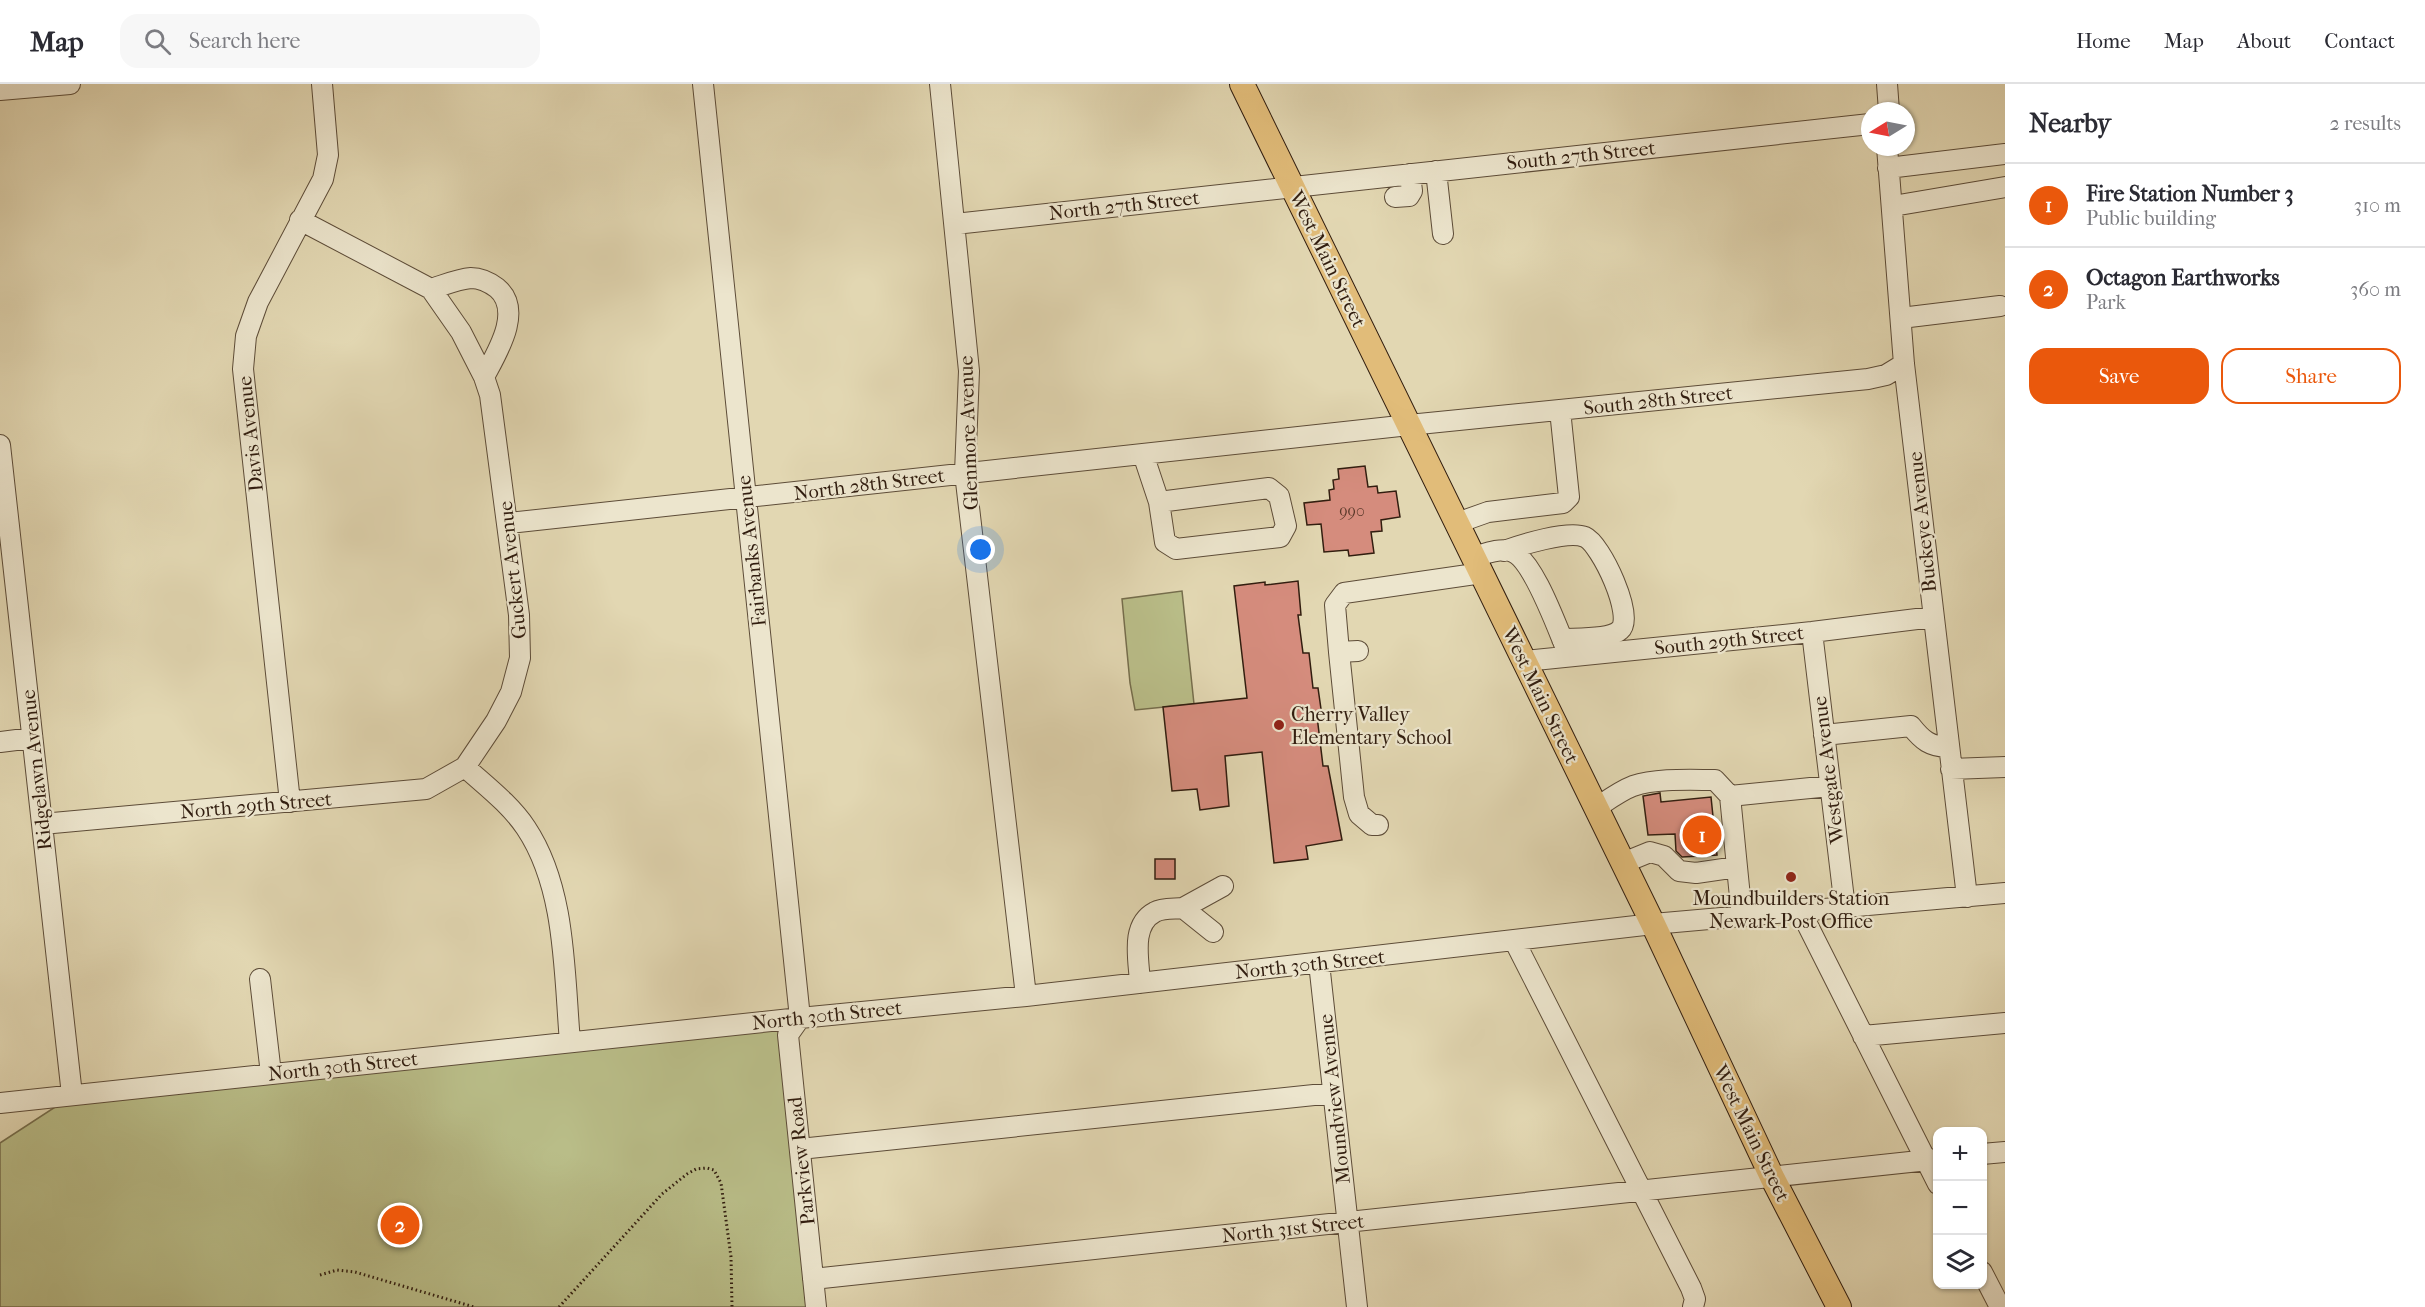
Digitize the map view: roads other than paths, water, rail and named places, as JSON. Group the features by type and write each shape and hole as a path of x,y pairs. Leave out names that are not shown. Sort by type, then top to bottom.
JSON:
{"main road":[{"name":"West Main Street","path":"1242,84 1653,924 1772,1177 1839,1307"}],"street":[{"path":"0,90 3,84"},
{"path":"0,90 70,84"},
{"name":"Davis Avenue","path":"291,802 243,369 246,336 258,302 323,179 328,155 322,84"},
{"name":"Fairbanks Avenue","path":"703,84 800,1017"},
{"name":"Glenmore Avenue","path":"940,84 969,371 966,473 1026,996"},
{"path":"1887,84 1888,102"},
{"name":"South 27th Street","path":"1293,187 1861,125"},
{"path":"1888,168 2005,154"},
{"name":"Buckeye Avenue","path":"1887,156 1904,364 1967,897"},
{"path":"1436,171 1443,234"},
{"path":"1395,197 1409,196 1412,191 1410,174"},
{"name":"North 27th Street","path":"955,224 1293,187"},
{"path":"1893,206 2005,188"},
{"name":"Guckert Avenue","path":"300,220 431,289 461,332 484,377 490,395 519,615 520,658 511,692 496,721 465,766"},
{"path":"431,289 474,278 489,282 502,292 507,306 507,324 500,345 484,377"},
{"path":"1901,318 2000,306"},
{"name":"South 28th Street","path":"1409,425 1868,379 1893,372 1904,364"},
{"path":"1457,523 1488,512 1563,503 1569,497 1560,410"},
{"name":"North 28th Street","path":"508,524 1409,425"},
{"name":"Ridgelawn Avenue","path":"0,445 72,1095"},
{"path":"1143,454 1159,502 1165,542 1176,549 1280,537 1286,526 1279,496 1269,488 1159,502"},
{"path":"1378,825 1372,825 1359,814 1354,797 1349,651 1335,604 1344,593 1478,565 1504,551 1536,541 1573,536 1586,537 1594,544 1611,576 1624,611 1624,625 1633,650"},
{"path":"1504,551 1511,551 1526,561 1565,647 1613,634 1624,625"},
{"name":"South 29th Street","path":"1525,661 1565,647 1633,650 1933,617"},
{"name":"Westgate Avenue","path":"1812,632 1845,908"},
{"path":"1824,735 1911,726 1928,744 1949,747"},
{"path":"0,742 32,738"},
{"path":"465,766 510,807 540,851 558,907 570,1042"},
{"name":"North 29th Street","path":"42,824 426,789 465,766"},
{"path":"1951,769 2005,767"},
{"path":"1596,808 1635,785 1677,780 1715,780 1730,796 1742,917"},
{"path":"1730,796 1830,786"},
{"path":"1623,863 1650,852 1664,856 1679,871 1696,873 1737,867"},
{"path":"1140,983 1138,940 1142,922 1156,911 1183,908 1223,885"},
{"name":"North 30th Street","path":"0,1103 800,1017 1026,996 1653,924 2005,893"},
{"path":"1183,908 1213,932"},
{"path":"1801,912 1863,1036 1932,1160 1937,1181"},
{"path":"1514,940 1691,1288 1695,1299 1693,1307"},
{"name":"Moundview Avenue","path":"1319,963 1357,1307"},
{"path":"260,979 271,1074"},
{"name":"Parkview Road","path":"800,1017 788,1035 816,1307"},
{"path":"1863,1036 2005,1023"},
{"path":"800,1149 1333,1093"},
{"path":"1987,1154 2005,1152"},
{"name":"North 31st Street","path":"813,1279 1932,1160"},
{"path":"1992,1280 2000,1307"}],"place":[{"name":"Cherry Valley Elementary School","path":"1279,725"},
{"name":"Fire Station Number 3","path":"1702,835"},
{"name":"Moundbuilders Station Newark Post Office","path":"1791,877"},
{"name":"Octagon Earthworks","path":"400,1225"}]}
